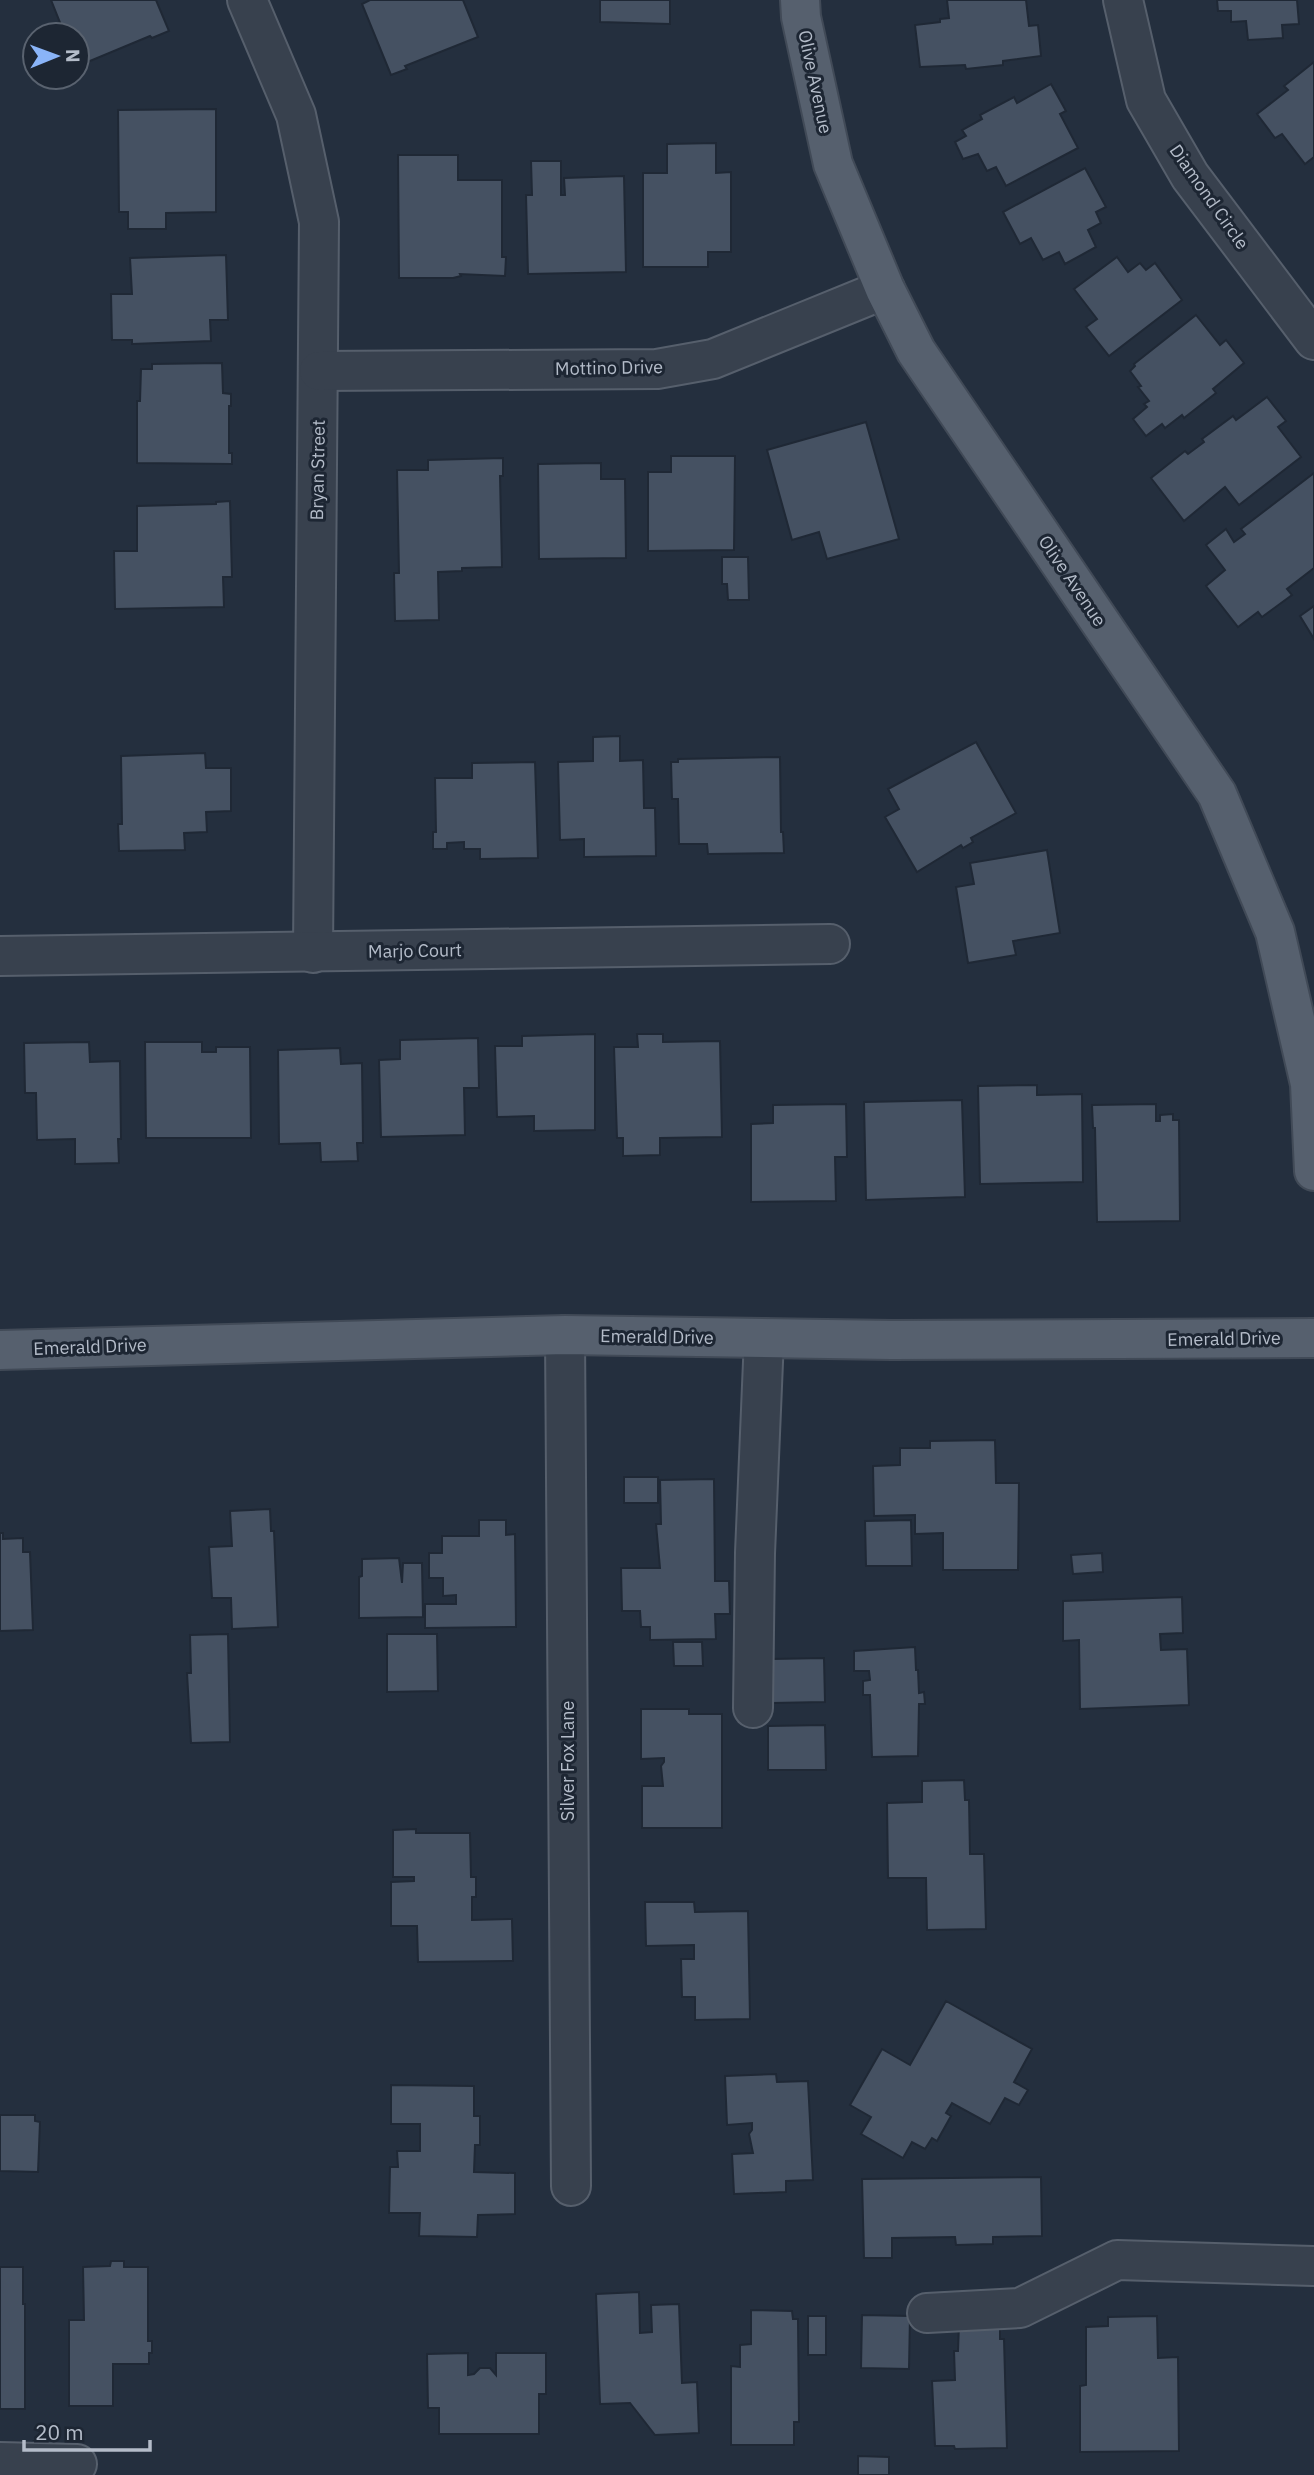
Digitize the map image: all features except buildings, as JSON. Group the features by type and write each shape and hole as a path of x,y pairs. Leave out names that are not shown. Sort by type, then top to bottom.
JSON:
{"main road":[{"name":"Olive Avenue","path":"800,0 801,17 833,164 885,289 916,351 1217,794 1275,932 1310,1084 1314,1171"},
{"name":"Emerald Drive","path":"0,1350 565,1335 1042,1340 1314,1338"}],"street":[{"name":"Bryan Street","path":"247,0 296,115 319,222 313,953"},
{"name":"Diamond Circle","path":"1123,0 1146,100 1190,176 1314,340"},
{"name":"Mottino Drive","path":"319,371 657,369 713,359 885,289"},
{"name":"Marjo Court","path":"0,956 830,944"},
{"name":"Silver Fox Lane","path":"565,1335 571,2186"},
{"path":"753,1708 755,1553 764,1338"},
{"path":"928,2313 1020,2308 1117,2260 1314,2266"},
{"path":"0,2462 77,2464"}]}
